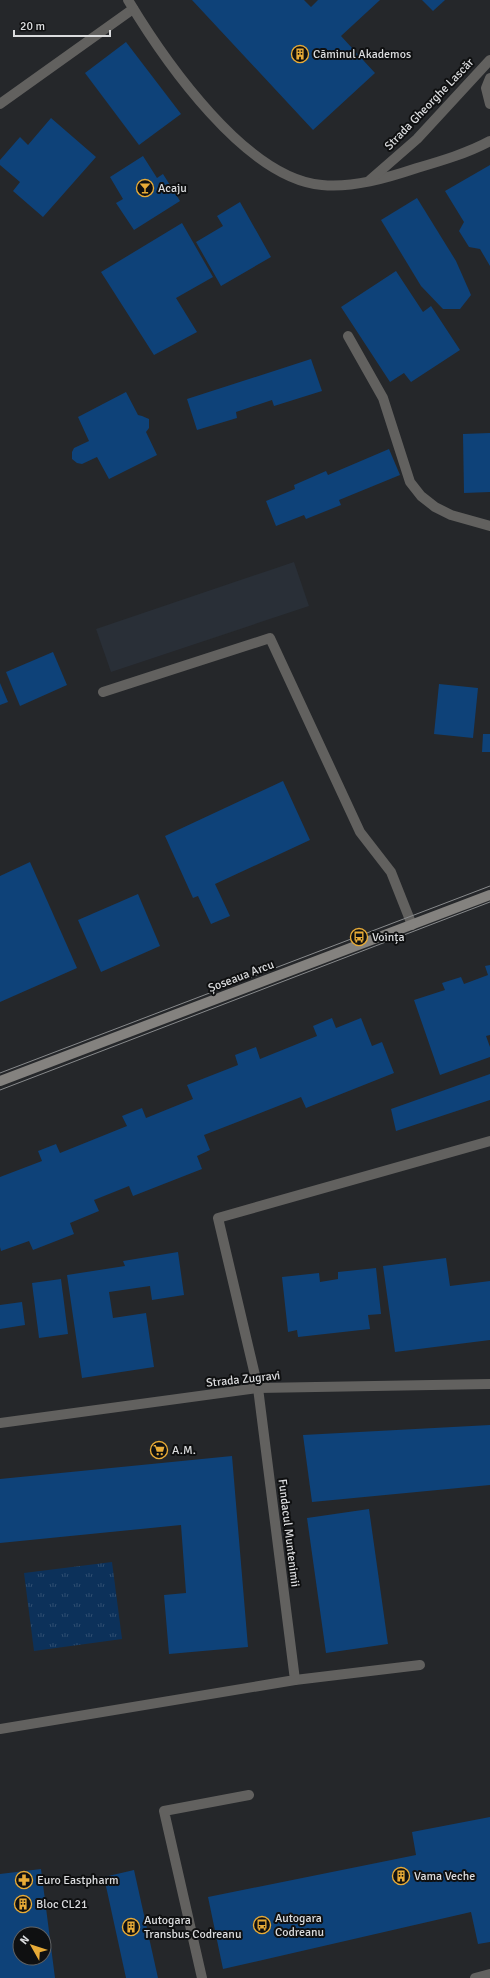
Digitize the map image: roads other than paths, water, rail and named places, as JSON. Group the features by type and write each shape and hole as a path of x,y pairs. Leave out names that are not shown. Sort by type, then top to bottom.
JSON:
{"main road":[{"name":"Șoseaua Arcu","path":"0,1081 490,895"}],"street":[{"path":"0,104 131,4 160,49 201,103 239,142 270,165 294,178 321,186 369,181 445,159 490,141"},
{"name":"Strada Gheorghe Lascăr","path":"369,181 417,138 490,60"},
{"path":"490,78 486,88 490,104"},
{"path":"348,336 383,398 410,482 421,496 435,507 451,515 490,526"},
{"path":"103,692 270,638 360,832 391,872 412,925"},
{"name":"Fundacul Muntenimii","path":"294,1680 258,1388 218,1218 490,1141"},
{"name":"Strada Zugravi","path":"0,1423 258,1388 490,1384"},
{"path":"0,1729 294,1680 420,1665"},
{"path":"202,1978 164,1811 249,1795"},
{"path":"476,1978 490,1974"}],"tram line":[{"path":"0,1073 490,886"},
{"path":"0,1090 490,902"}],"place":[{"name":"Căminul Akademos","path":"300,54"},
{"name":"Acaju","path":"145,188"},
{"name":"Voința","path":"359,937"},
{"name":"A.M.","path":"159,1450"},
{"name":"Vama Veche","path":"401,1876"},
{"name":"Euro Eastpharm","path":"24,1880"},
{"name":"Bloc CL21","path":"23,1904"},
{"name":"Autogara Codreanu","path":"262,1925"},
{"name":"Autogara Transbus Codreanu","path":"131,1927"}]}
